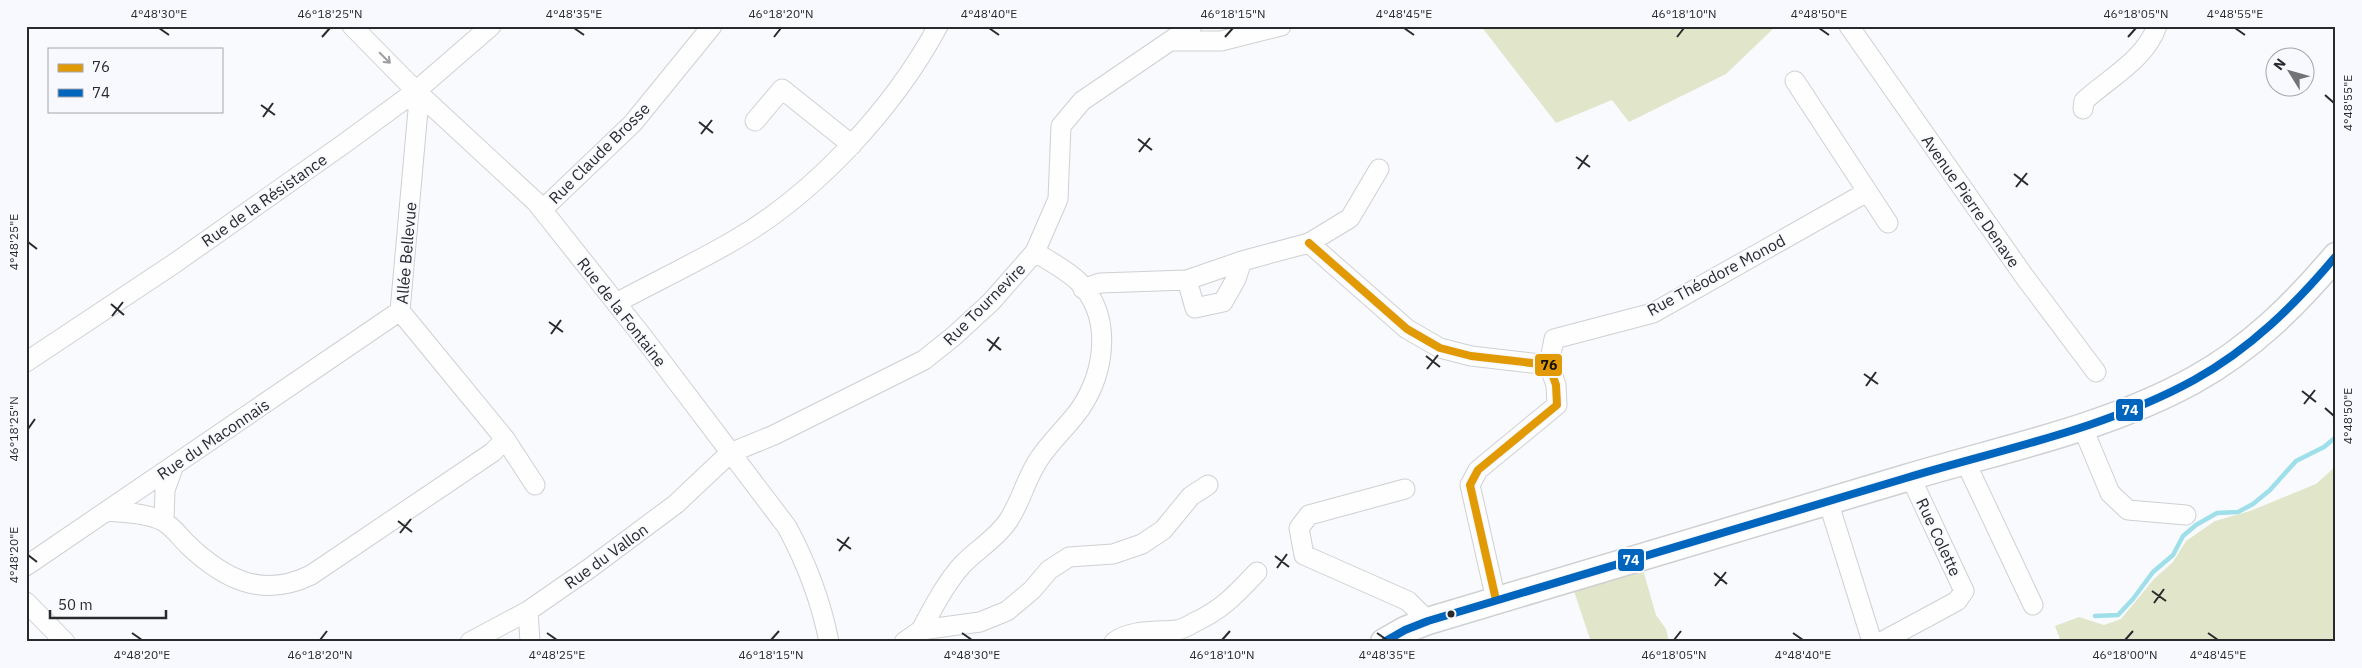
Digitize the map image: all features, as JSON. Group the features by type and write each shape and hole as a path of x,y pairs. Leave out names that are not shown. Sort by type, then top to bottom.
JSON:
{"main road":[{"path":"1406,634 1496,600 2082,426 2156,399 2195,379 2232,355 2275,322 2336,256"}],"street":[{"name":"Rue de la Fontaine","path":"352,26 416,91 542,210 616,303 787,527 800,551 816,590 829,642"},
{"name":"Rue de la Résistance","path":"26,362 175,263 416,91 491,26"},
{"name":"Rue Claude Brosse","path":"542,210 633,123 712,26"},
{"path":"616,303 735,240 798,196 852,145 921,58 938,26"},
{"path":"1035,252 1058,199 1061,126 1082,101 1173,41 1192,26"},
{"path":"1173,41 1221,42 1281,26"},
{"name":"Avenue Pierre Denave","path":"1849,26 2024,276 2096,372"},
{"path":"2083,109 2084,101 2136,58 2157,26"},
{"path":"1795,81 1888,223"},
{"path":"755,121 782,89 852,145"},
{"name":"Allée Bellevue","path":"416,91 418,117 400,311 505,439 535,485"},
{"path":"1083,289 1100,283 1176,278 1187,280 1242,261 1309,242 1350,218 1380,169"},
{"name":"Rue Théodore Monod","path":"1496,600 1470,485 1478,470 1557,405 1556,385 1549,365 1554,339 1653,313 1866,192"},
{"path":"1309,242 1407,329 1440,348 1472,356 1549,365"},
{"name":"Rue Tournevire","path":"730,453 774,435 924,360 991,302 1035,252 1079,283 1093,304 1102,333 1102,352 1094,382 1079,409 1037,461 1008,521 993,538 962,565 943,590 921,630"},
{"path":"1187,280 1195,308 1223,302 1236,280 1242,261"},
{"name":"Rue du Maconnais","path":"26,566 400,311"},
{"path":"2082,426 2110,493 2128,510 2186,515"},
{"path":"107,511 140,514 164,522 212,566 232,578 249,584 276,586 296,582 310,575 493,452 505,439"},
{"name":"Rue du Vallon","path":"470,642 528,611 676,504 730,453"},
{"path":"1965,461 2033,605"},
{"path":"164,522 165,490 174,465"},
{"name":"Rue Colette","path":"1881,642 1957,601 1964,591 1910,476"},
{"path":"904,642 921,630 980,622 1007,611 1032,590 1049,570 1069,556 1113,554 1142,544 1163,530 1191,496 1208,485"},
{"path":"1405,489 1309,515 1299,528 1304,555 1408,601 1406,634"},
{"path":"1828,501 1870,635 1874,642"},
{"path":"1114,642 1131,634 1162,629 1179,630 1205,618 1229,602 1257,572"},
{"path":"26,602 65,642"},
{"path":"528,611 530,642"}],"green space":[{"path":"1481,26 1776,26 1726,74 1629,122 1612,100 1556,123"},
{"path":"2336,466 2336,642 2061,642 2055,626 2079,617 2104,625 2121,619 2154,579 2173,562 2186,541 2215,521 2250,511 2316,484"},
{"path":"1643,570 1656,615 1666,629 1669,642 1591,642 1574,591"}],"waterway":[{"path":"2095,616 2118,615 2133,599 2153,572 2173,555 2183,536 2196,525 2217,513 2238,512 2253,504 2270,490 2296,461 2324,447 2336,437"}],"transit line":[{"name":"76","path":"1309,243 1407,329 1440,348 1471,356 1549,365 1556,385 1557,405 1478,470 1470,485 1496,600"},
{"name":"74","path":"1384,642 1405,630 1428,621 2053,436 2125,412 2194,380 2253,340 2288,309 2336,256"}]}
